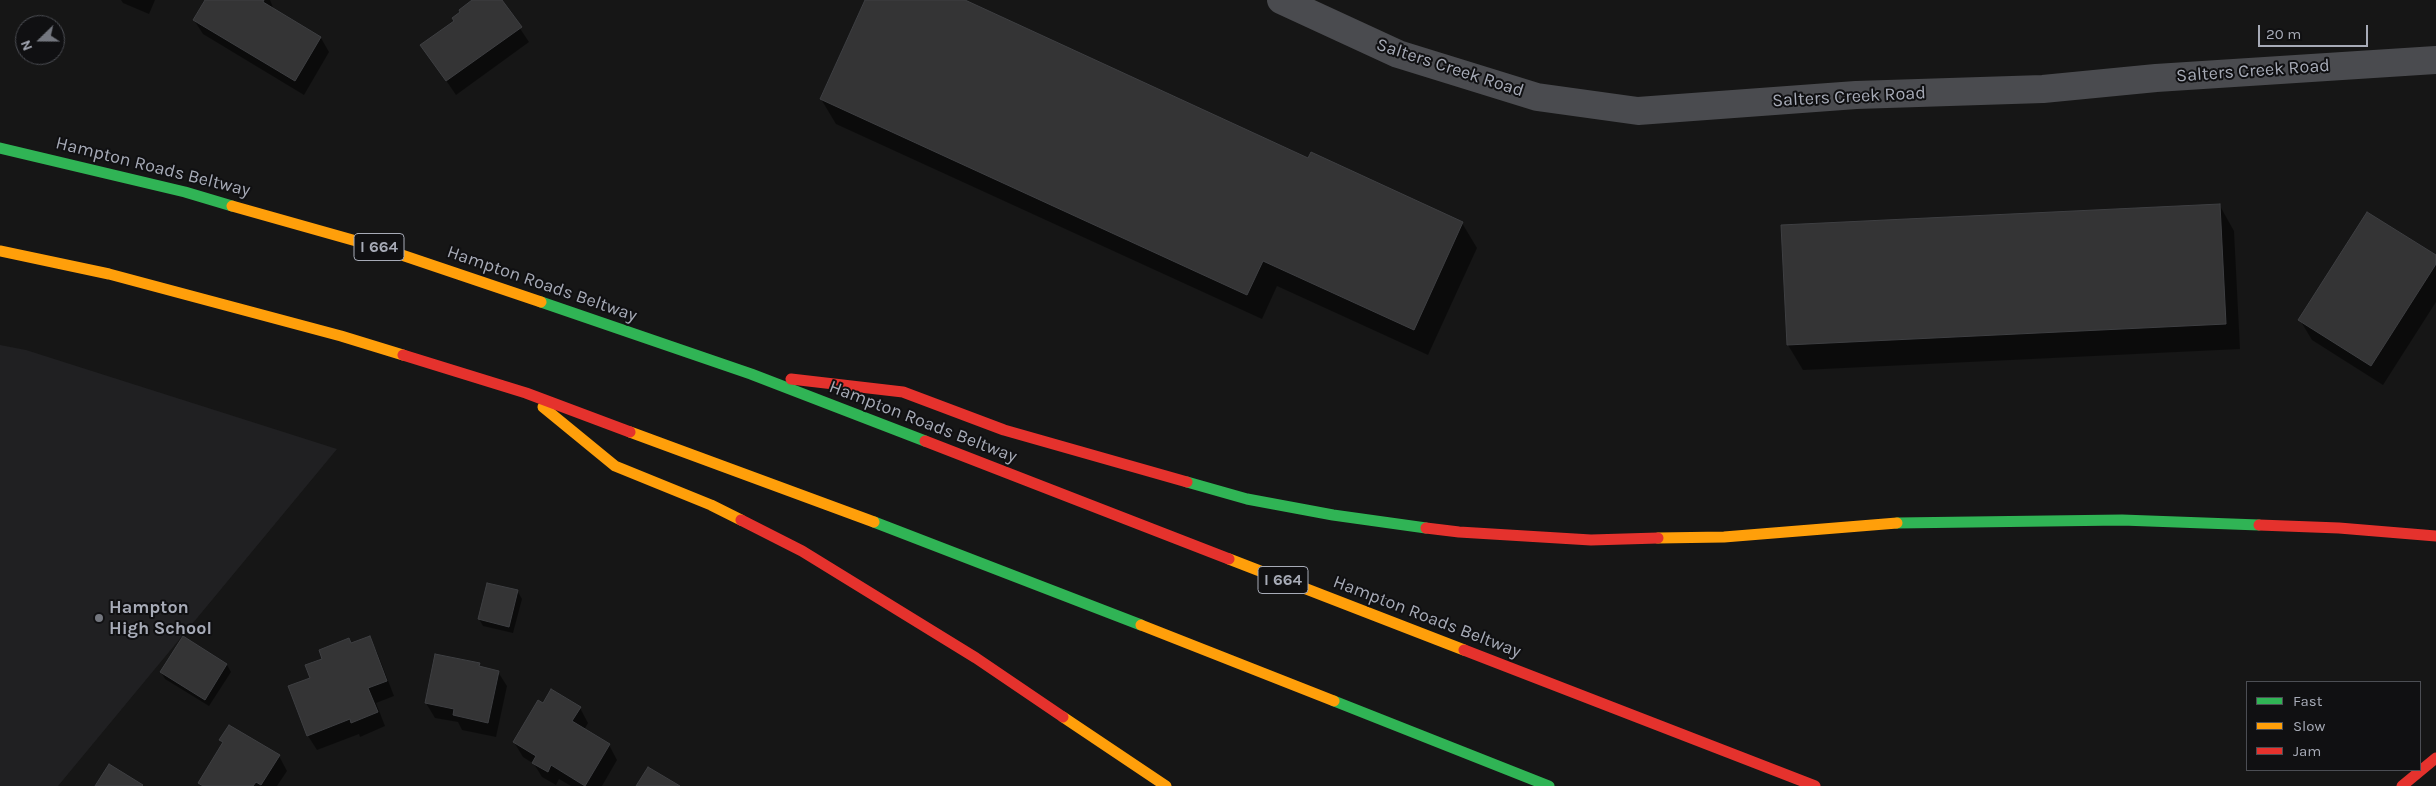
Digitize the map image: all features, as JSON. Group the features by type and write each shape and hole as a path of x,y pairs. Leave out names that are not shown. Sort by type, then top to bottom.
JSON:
{"main road":[{"name":"Hampton Roads Beltway","path":"0,148 186,192 380,248 751,374 1815,786"},
{"path":"0,251 109,274 331,333 526,394 931,544 1549,786"},
{"path":"751,374 903,392 1004,430 1247,499 1333,515 1459,532 1591,540 1724,537 1908,522 2122,520 2339,528 2436,536"},
{"path":"526,394 615,466 711,505 802,552 976,658 1166,786"},
{"path":"2421,770 2436,758"},
{"path":"2402,786 2420,771"}],"street":[{"name":"Salters Creek Road","path":"1281,0 1398,54 1537,97 1638,111 1856,95 2042,89 2156,78 2436,60"}],"shaded area":[{"name":"Hampton High School","path":"0,345 26,350 337,449 58,786 0,786"}],"building":[{"path":"205,0 264,0 263,2 321,37 295,81 193,20"},
{"path":"472,0 502,0 522,27 446,81 420,45 454,21 452,18"},
{"path":"865,0 965,0 1308,158 1311,152 1463,222 1414,330 1263,261 1247,295 820,99"},
{"path":"2220,204 2226,324 1787,345 1781,225"},
{"path":"2367,212 2436,255 2436,264 2371,366 2298,320"},
{"path":"487,583 518,590 509,627 478,619"},
{"path":"183,636 227,664 205,700 160,672"},
{"path":"370,636 387,681 368,688 378,712 351,723 350,719 307,736 288,686 310,678 305,665 322,659 319,650 349,638 351,643"},
{"path":"435,654 480,663 479,666 499,671 488,723 453,715 454,709 425,703"},
{"path":"551,689 581,707 572,721 610,744 585,786 551,765 548,772 532,763 536,756 513,742 538,700 543,703"},
{"path":"229,725 280,755 261,785 256,782 253,786 203,786 198,783 223,742 219,740"},
{"path":"109,764 143,785 95,786"},
{"path":"648,767 680,786 636,786"}],"traffic: fast":[{"path":"0,148 185,192 232,206"},
{"path":"541,302 751,374 925,441"},
{"path":"1187,482 1247,499 1333,515 1426,528"},
{"path":"1897,523 2122,520 2259,525"},
{"path":"874,522 1141,625"},
{"path":"1334,701 1549,786"}],"traffic: slow":[{"path":"232,206 381,248 541,302"},
{"path":"0,251 109,274 341,336 403,355"},
{"path":"543,407 615,466 711,505 741,520"},
{"path":"630,432 874,522"},
{"path":"1658,538 1724,537 1897,523"},
{"path":"1229,559 1464,650"},
{"path":"1141,625 1334,701"},
{"path":"1063,717 1166,786"}],"traffic: jam":[{"path":"403,355 526,393 630,432"},
{"path":"791,379 903,392 1004,430 1187,482"},
{"path":"925,441 1229,559"},
{"path":"741,520 802,551 976,658 1063,717"},
{"path":"2259,525 2339,528 2436,536"},
{"path":"1426,528 1459,532 1591,540 1658,538"},
{"path":"1464,650 1815,786"},
{"path":"2421,770 2436,758"},
{"path":"2402,786 2420,771"}],"place":[{"name":"Hampton High School","path":"99,618"}]}
